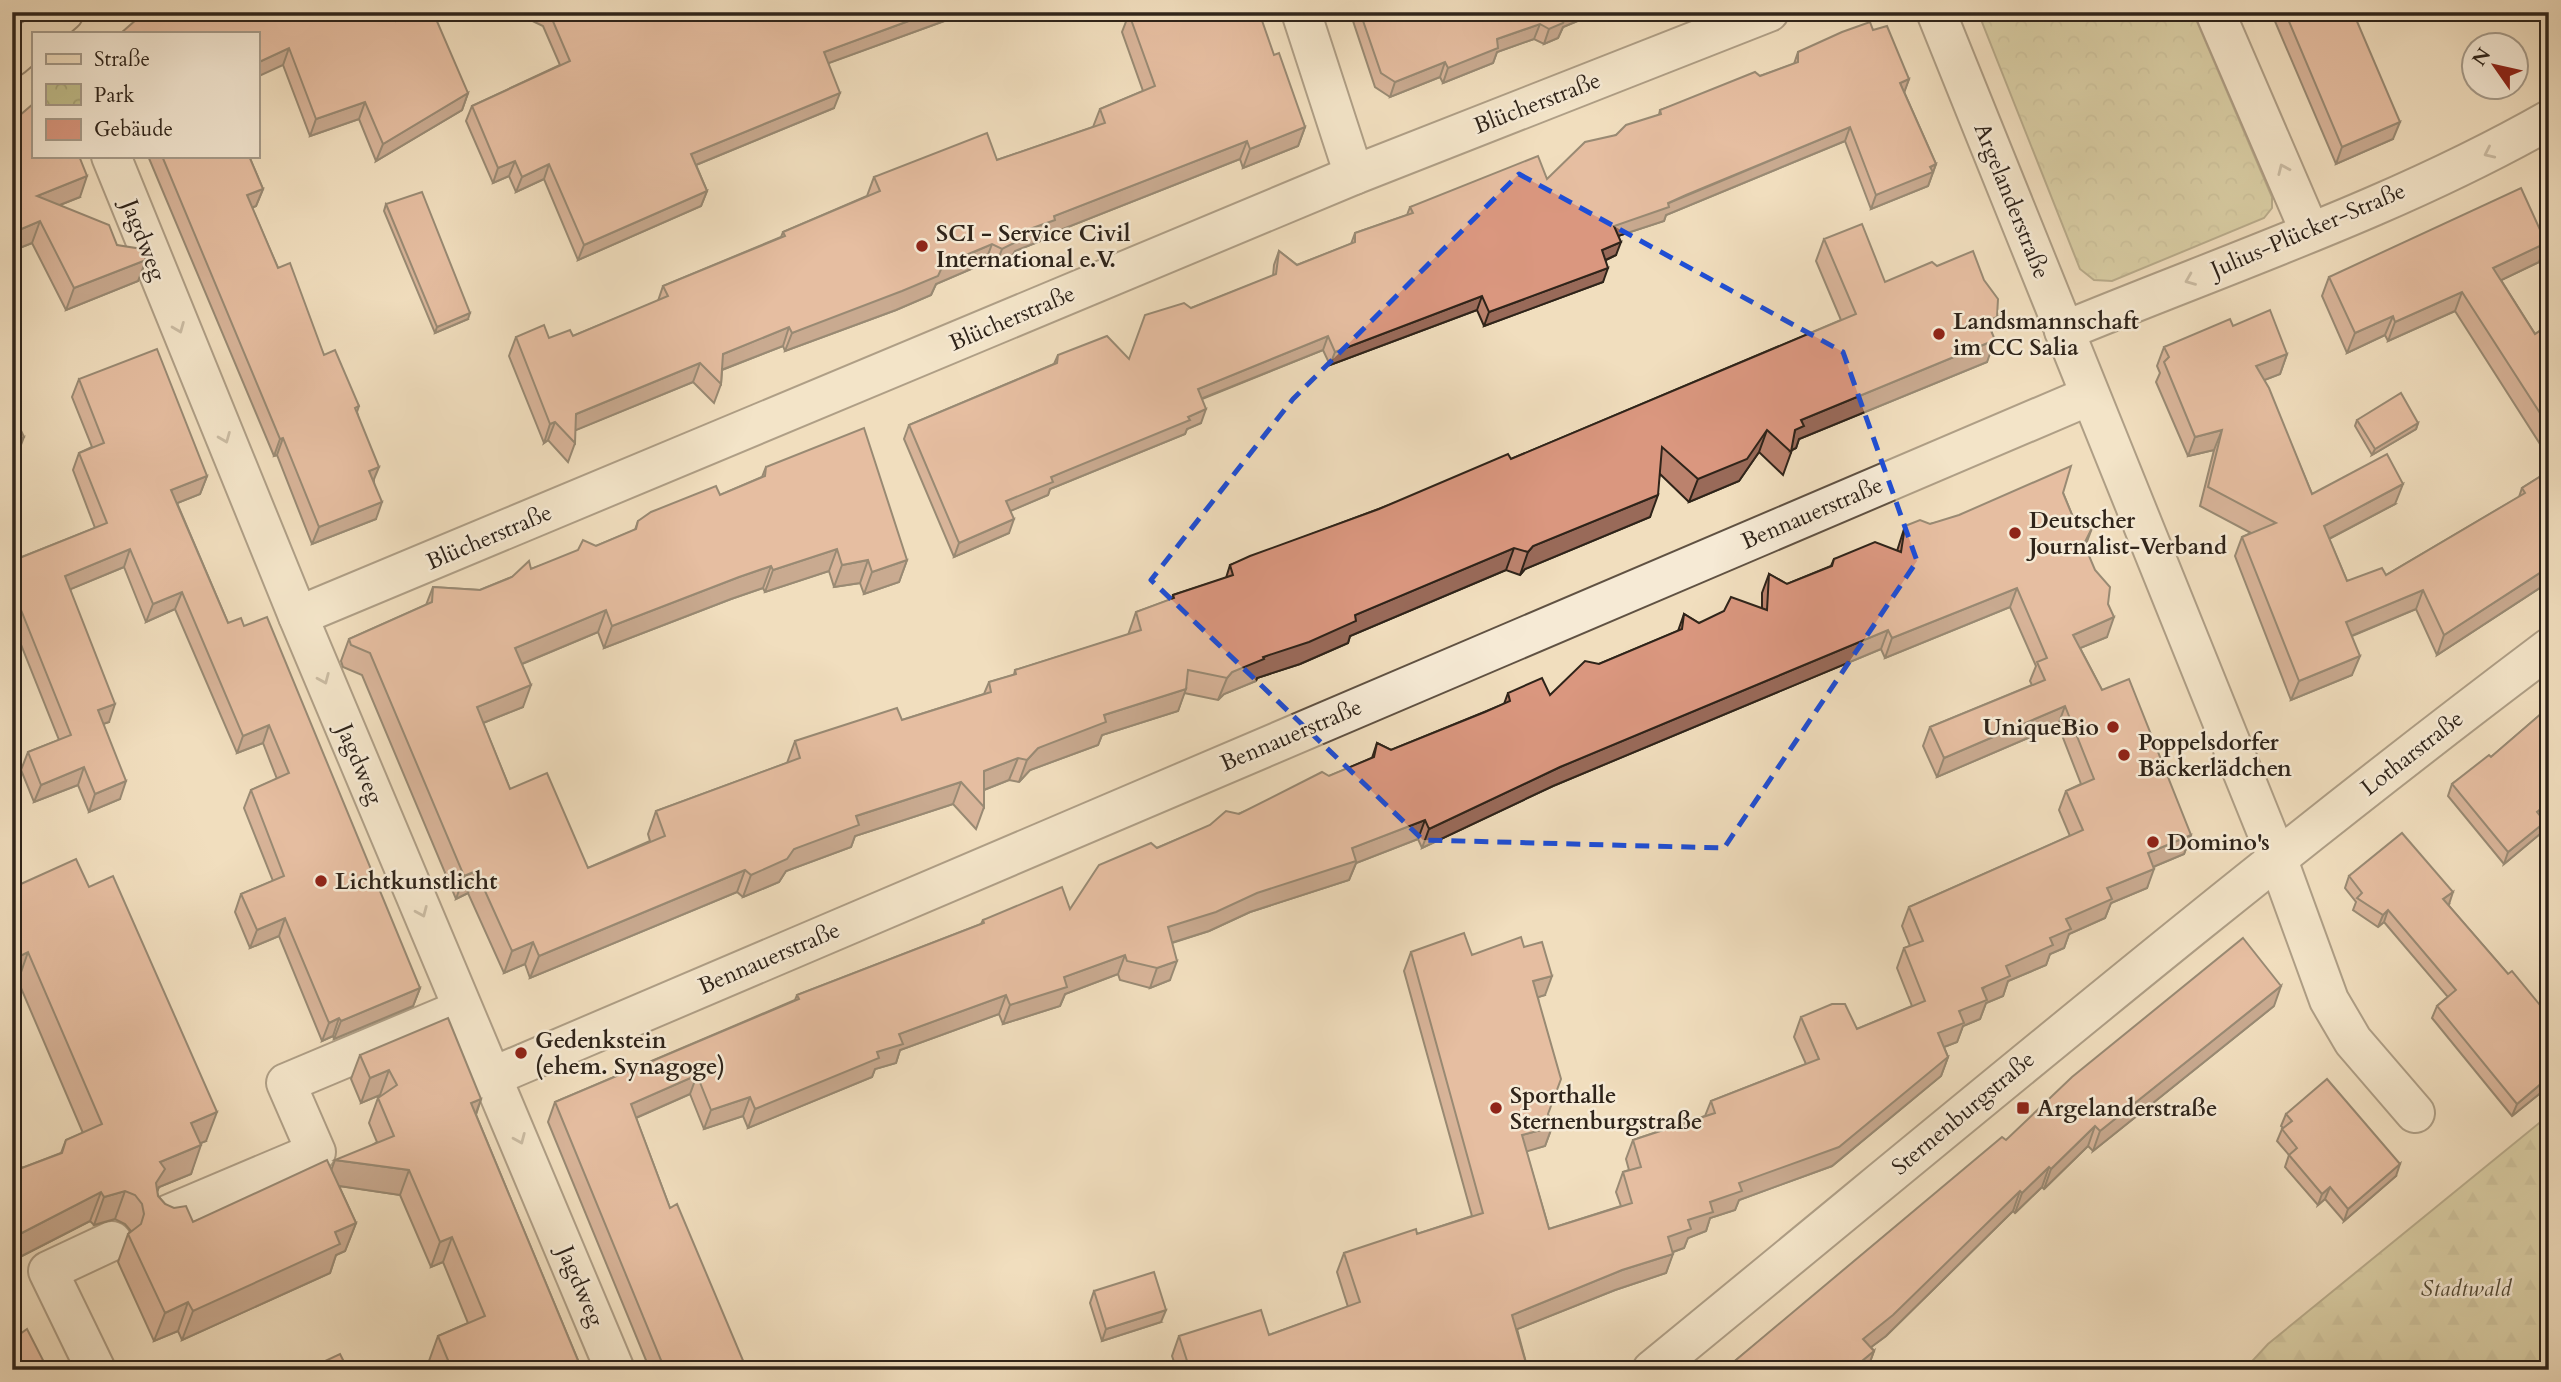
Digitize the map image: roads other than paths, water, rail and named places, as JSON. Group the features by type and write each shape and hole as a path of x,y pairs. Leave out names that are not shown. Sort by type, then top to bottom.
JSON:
{"main road":[{"path":"12,57 32,41"}],"street":[{"path":"1301,12 1354,175"},
{"name":"Blücherstraße","path":"298,617 1354,175 1769,12"},
{"name":"Argelanderstraße","path":"1936,12 2278,860 2329,1000 2353,1041 2415,1113"},
{"path":"2215,12 2310,232"},
{"name":"Julius-Plücker-Straße","path":"2064,331 2310,232 2497,149 2549,120"},
{"name":"Jagdweg","path":"112,158 298,617 462,1009 494,1076 615,1370"},
{"name":"Bennauerstraße","path":"494,1076 2089,396"},
{"name":"Lotharstraße","path":"2278,860 2549,648"},
{"name":"Sternenburgstraße","path":"1652,1370 2056,1036 2278,860"},
{"path":"167,1215 316,1152 286,1083 462,1009"},
{"path":"96,1370 48,1271 112,1241"}],"place":[{"name":"SCI - Service Civil International e.V.","path":"922,246"},
{"name":"Landsmannschaft im CC Salia","path":"1939,334"},
{"name":"Deutscher Journalist-Verband","path":"2015,533"},
{"name":"UniqueBio","path":"2113,727"},
{"name":"Poppelsdorfer Bäckerlädchen","path":"2124,755"},
{"name":"Domino's","path":"2153,842"},
{"name":"Lichtkunstlicht","path":"321,881"},
{"name":"Gedenkstein (ehem. Synagoge)","path":"521,1053"},
{"name":"Sporthalle Sternenburgstraße","path":"1496,1108"},
{"name":"Argelanderstraße","path":"2023,1108"}],"park label":[{"name":"Stadtwald","path":"2466,1288"}]}
